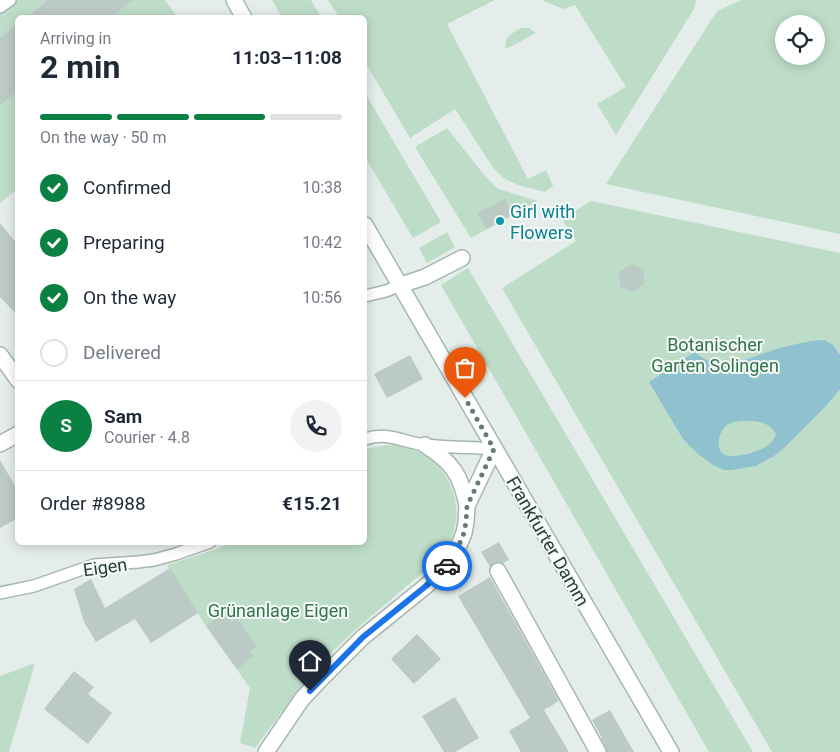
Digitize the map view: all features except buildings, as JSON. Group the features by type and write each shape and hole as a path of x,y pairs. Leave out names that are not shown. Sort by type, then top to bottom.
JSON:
{"street":[{"path":"234,0 242,15"},
{"name":"Frankfurter Damm","path":"367,228 671,752"},
{"path":"401,285 425,277 462,258"},
{"path":"0,355 15,376"},
{"path":"0,444 15,436"},
{"path":"266,752 302,699 317,683 363,637 426,586 454,557 464,533 466,522 467,506 464,490 457,474 449,463 425,445"},
{"path":"467,506 494,449"},
{"path":"498,571 598,752"}],"lane":[{"path":"0,8 10,0"},
{"path":"367,296 401,285"},
{"path":"367,439 382,435 425,445 494,449"},
{"name":"Eigen","path":"0,593 34,586 94,565 154,560 202,545"}],"green space":[{"path":"0,0 165,0 176,15 15,15 15,191 0,203"},
{"path":"272,0 311,0 320,15 281,15"},
{"path":"328,0 495,0 447,24 528,179 546,170 553,186 545,192 518,185 505,179 494,169 455,109 410,138 367,65 367,15 338,15"},
{"path":"542,0 696,0 694,9 616,135 597,104 626,87 575,5 563,9"},
{"path":"741,0 840,0 840,234 606,184 717,11"},
{"path":"521,28 529,28 536,33 506,49 507,39"},
{"path":"367,96 441,222 413,238 367,160"},
{"path":"447,128 485,176 498,189 538,201 471,238 415,147"},
{"name":"Botanischer Garten Solingen","path":"591,201 840,253 840,752 772,752 502,288 576,241 562,219"},
{"path":"447,232 455,247 427,263 419,248"},
{"path":"468,268 753,752 709,752 441,285"},
{"name":"Grünanlage Eigen","path":"386,445 406,447 425,455 436,464 445,475 455,500 455,528 449,544 434,563 355,630 314,669 255,748 240,743 250,688 206,626 167,565 225,545 367,545 367,449"},
{"path":"35,663 9,752 0,752 0,676"}],"water":[{"path":"823,340 833,345 840,355 840,389 826,406 785,447 756,466 724,470 713,465 698,454 683,439 649,382 695,352 715,363 726,363 747,359 791,345","holes":["748,421 770,426 776,434 772,442 763,448 744,455 731,456 722,453 719,442 720,434 724,427 733,422"]}],"way so far":[{"path":"447,566 454,557 464,533 467,506 494,449 465,398"}],"place":[{"name":"Girl with Flowers","path":"500,221"}],"route":[{"path":"310,691 363,637 426,586 447,566"}]}
